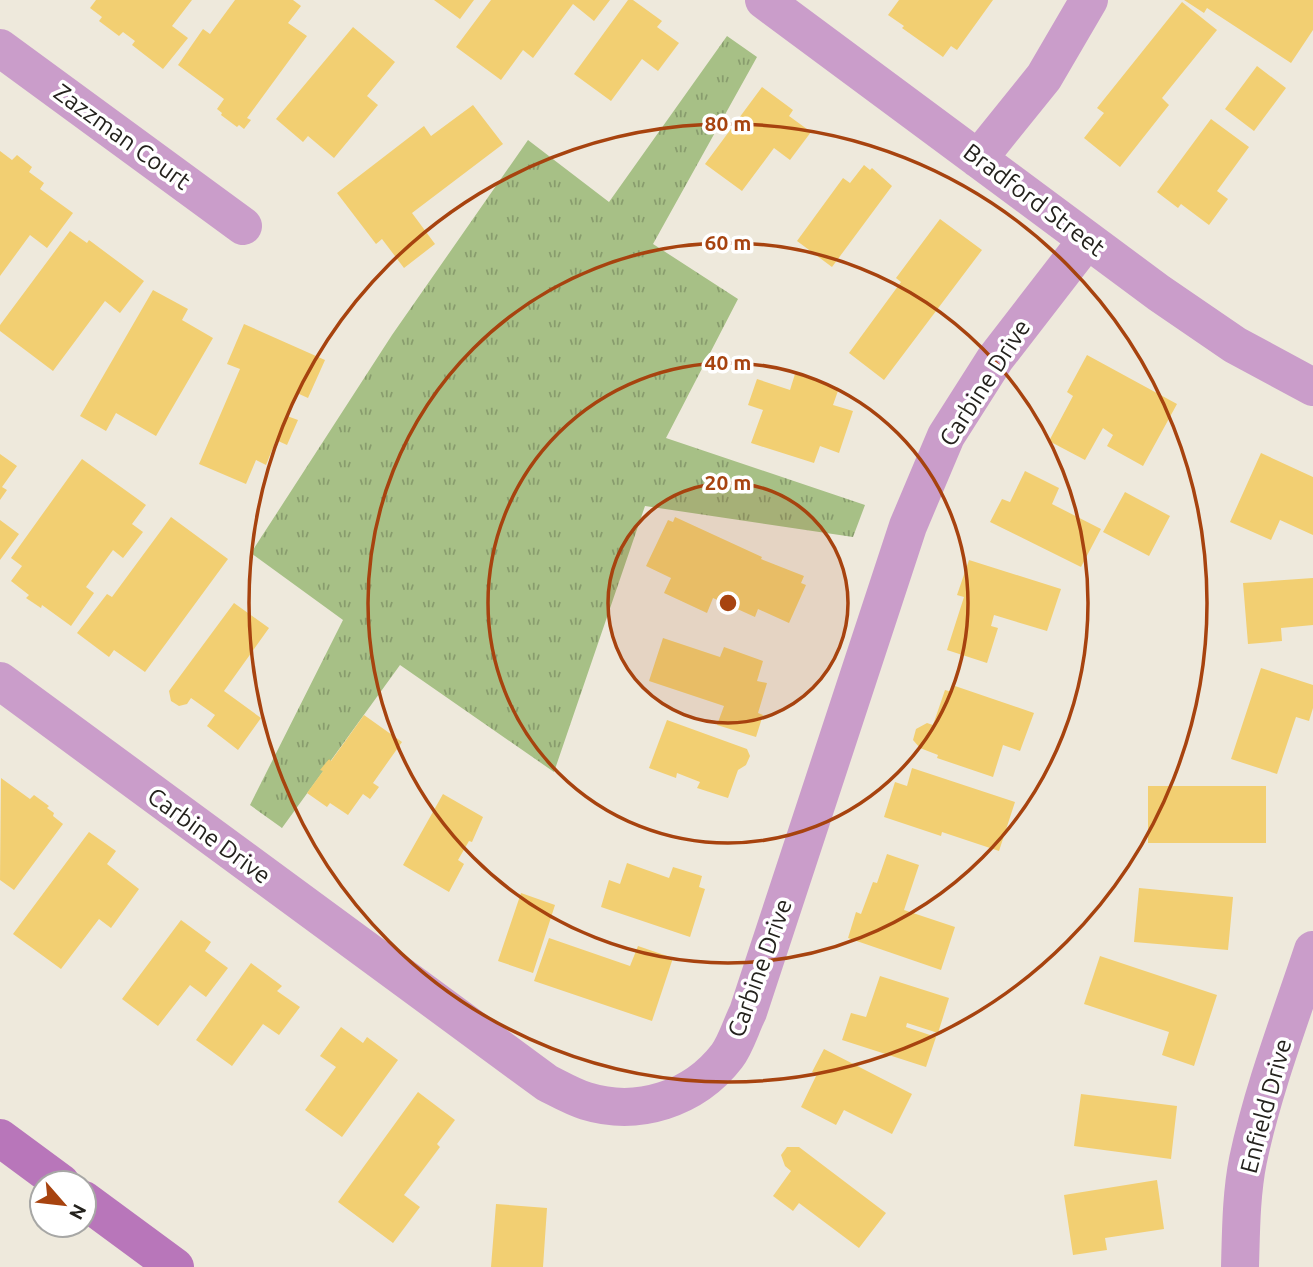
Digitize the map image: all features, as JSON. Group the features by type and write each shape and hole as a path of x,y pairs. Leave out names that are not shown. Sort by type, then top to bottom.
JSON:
{"street":[{"name":"Bradford Street","path":"764,0 1087,240 1236,345 1313,387"},
{"path":"978,159 1044,76 1089,0"},
{"name":"Zazzman Court","path":"0,48 243,226"},
{"name":"Carbine Drive","path":"0,681 547,1083 587,1101 598,1103 634,1108 669,1100 702,1082 728,1055 748,1012 908,526 946,436 995,359 1087,240"},
{"name":"Enfield Drive","path":"1240,1267 1248,1161 1269,1085 1313,950"},
{"path":"0,1138 42,1169"},
{"path":"98,1210 175,1267"}],"green space":[{"path":"727,36 757,57 653,244 738,299 666,438 865,505 853,537 645,506 554,772 400,665 282,828 250,805 343,620 251,553 392,335 528,140 609,202"}],"building":[{"path":"96,0 192,0 172,26 188,38 163,69 132,45 135,41 123,32 119,36 99,21 102,17 90,8"},
{"path":"235,0 293,0 301,6 288,23 307,36 247,118 251,120 244,129 239,125 237,127 217,109 224,99 178,65 203,29 210,34"},
{"path":"434,0 474,0 460,19"},
{"path":"491,0 610,0 594,21 573,4 533,58 523,50 501,80 456,47"},
{"path":"628,0 633,0 662,21 657,27 679,43 658,71 642,59 611,101 574,74"},
{"path":"899,0 993,0 957,50 951,46 943,57 888,15"},
{"path":"1184,0 1313,0 1313,30 1291,63 1207,8 1204,13"},
{"path":"1182,2 1217,30 1162,98 1169,105 1120,167 1084,138 1104,113 1097,108"},
{"path":"353,27 395,62 367,96 378,105 334,158 308,136 303,142 276,119"},
{"path":"1257,66 1286,88 1254,131 1225,109"},
{"path":"762,87 793,110 789,116 811,132 790,160 774,148 742,191 705,164"},
{"path":"473,105 503,144 412,213 435,244 404,268 382,239 376,244 337,193 424,126 431,136"},
{"path":"1211,119 1249,147 1217,191 1228,199 1209,225 1181,204 1178,208 1157,192"},
{"path":"0,151 12,160 17,155 32,167 29,172 44,183 40,189 73,213 47,248 30,235 0,276"},
{"path":"864,165 870,170 872,168 892,186 832,267 797,241 843,178 850,183"},
{"path":"940,219 982,250 884,380 849,353 901,282 896,278"},
{"path":"70,231 87,243 89,240 144,281 120,313 105,301 53,371 0,331 0,325"},
{"path":"153,290 188,309 182,320 213,338 156,436 116,413 106,431 80,416"},
{"path":"244,324 325,360 308,398 297,393 287,416 298,420 287,445 276,440 266,465 256,460 246,484 199,464 240,369 227,364"},
{"path":"1087,355 1177,404 1143,466 1107,446 1113,435 1103,428 1085,460 1049,441 1073,396 1067,392"},
{"path":"795,374 839,388 833,405 853,411 839,453 820,446 814,463 751,443 763,410 748,405 757,379 790,390"},
{"path":"1261,453 1313,477 1313,535 1280,520 1271,540 1230,522"},
{"path":"0,454 17,466 2,487 7,490 0,500"},
{"path":"82,459 146,505 132,524 143,532 123,558 113,550 86,587 94,593 71,626 42,605 41,608 26,598 29,595 11,581 22,566 11,558"},
{"path":"1025,471 1059,488 1052,504 1101,529 1081,567 990,522 1002,499 1010,502"},
{"path":"1125,492 1170,516 1149,556 1103,532"},
{"path":"171,517 228,559 145,672 114,650 109,657 77,633 107,594 112,597"},
{"path":"675,517 762,557 761,559 804,576 801,583 806,585 789,623 758,609 755,617 713,598 707,613 664,593 671,578 646,566 668,520 673,522"},
{"path":"0,520 19,534 0,560"},
{"path":"969,560 1061,589 1047,631 994,615 991,626 998,628 987,663 947,650 964,597 957,595"},
{"path":"1313,578 1313,625 1281,628 1282,641 1248,644 1243,583"},
{"path":"234,603 269,628 224,691 261,718 238,750 207,726 215,715 191,698 187,704 179,706 171,701 169,691"},
{"path":"663,638 720,657 724,647 763,661 757,681 767,683 758,713 763,715 756,737 717,725 724,706 649,681"},
{"path":"1261,668 1313,685 1313,708 1309,721 1296,717 1277,774 1231,759"},
{"path":"955,686 1034,713 1020,751 1003,745 993,777 937,758 938,755 920,748 913,740 916,729 927,723 933,725 945,690 952,692"},
{"path":"364,715 402,742 373,783 379,787 370,799 363,794 348,815 330,803 327,807 307,793 323,771 320,770 329,759 331,761"},
{"path":"667,720 747,749 750,756 746,765 738,770 728,798 697,788 700,782 677,773 676,778 649,768"},
{"path":"912,768 1015,802 999,851 884,817 895,782 907,786"},
{"path":"1,778 30,799 34,795 49,806 47,808 54,813 53,816 63,824 14,890 0,880"},
{"path":"1148,786 1266,786 1266,843 1148,843"},
{"path":"443,794 483,817 472,842 469,841 458,860 464,864 449,892 403,865"},
{"path":"89,832 116,851 107,864 139,889 111,928 99,919 61,969 13,934"},
{"path":"887,854 919,865 904,910 955,927 941,970 848,938 856,912 861,914 873,882 877,883"},
{"path":"627,863 669,878 673,867 702,876 699,887 705,889 690,937 601,907 609,880 620,884"},
{"path":"1139,888 1233,897 1228,950 1134,942"},
{"path":"521,893 555,905 533,973 498,961"},
{"path":"181,920 211,942 205,951 228,968 206,997 190,985 158,1026 122,999"},
{"path":"549,938 630,966 638,946 673,958 652,1021 534,981"},
{"path":"1100,956 1217,995 1194,1066 1162,1055 1169,1032 1084,1004"},
{"path":"251,963 282,986 277,991 300,1007 279,1035 263,1024 232,1066 196,1040"},
{"path":"880,976 949,998 938,1033 907,1023 906,1027 936,1037 926,1067 842,1040 851,1013 866,1017"},
{"path":"341,1027 363,1043 367,1037 398,1060 342,1137 305,1110 336,1067 320,1056"},
{"path":"824,1049 912,1094 892,1134 844,1110 836,1125 801,1107 817,1074 812,1072"},
{"path":"418,1092 455,1120 437,1144 440,1147 404,1195 420,1207 393,1243 338,1202"},
{"path":"1081,1094 1177,1106 1171,1159 1074,1146"},
{"path":"787,1147 799,1147 886,1213 859,1248 799,1203 793,1211 773,1196 791,1171 785,1166 781,1155"},
{"path":"1157,1180 1164,1229 1105,1238 1107,1250 1073,1255 1064,1195"},
{"path":"496,1204 547,1208 543,1267 491,1267"}]}
